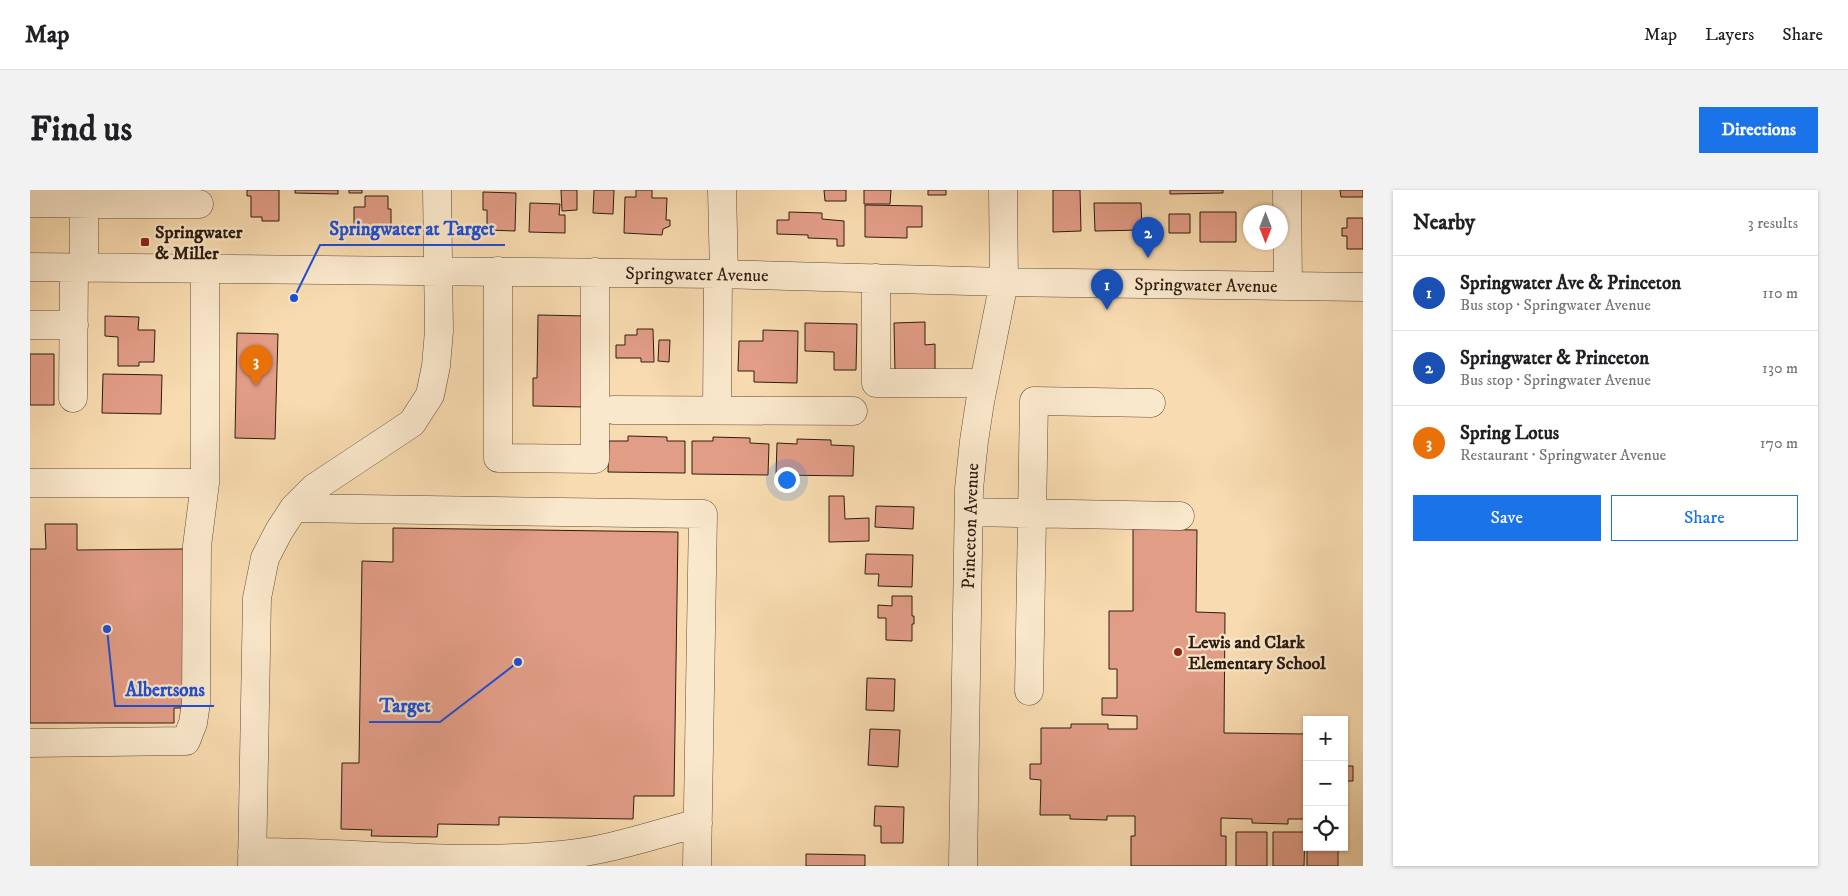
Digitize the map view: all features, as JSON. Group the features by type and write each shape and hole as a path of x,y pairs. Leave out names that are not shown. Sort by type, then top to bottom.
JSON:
{"street":[{"path":"437,190 439,331 436,366 430,396 412,422 314,488 294,508 265,558 257,598 252,859 315,852 378,856 502,859 562,855 625,843 698,823"},
{"path":"717,410 722,190"},
{"name":"Princeton Avenue","path":"962,866 969,512 974,441 1004,282 1003,190"},
{"path":"1287,190 1288,286"},
{"path":"73,398 74,325 84,197"},
{"path":"30,203 84,197 116,197 199,204"},
{"name":"Springwater Avenue","path":"30,267 595,272 1004,282 1363,287"},
{"path":"30,743 186,741 193,723 196,703 197,546 205,484 205,268"},
{"path":"498,271 498,458 595,458 595,272"},
{"path":"876,278 876,383 984,383"},
{"path":"30,325 74,325"},
{"path":"1029,691 1034,401 1151,403"},
{"path":"613,410 853,411"},
{"path":"30,484 205,484"},
{"path":"294,508 702,514 697,866"},
{"path":"969,512 1180,516"}],"building":[{"path":"247,190 279,190 279,221 262,221 262,217 251,217 251,196 247,196"},
{"path":"295,190 338,190 338,194 295,193"},
{"path":"349,190 362,190 362,193 349,193"},
{"path":"561,190 577,190 577,210 562,211"},
{"path":"594,190 614,190 613,214 593,213"},
{"path":"636,190 652,190 652,198 667,198 666,220 670,220 670,226 663,229 662,235 624,233 625,197 636,197"},
{"path":"824,190 846,190 846,201 825,201"},
{"path":"864,190 891,190 890,204 864,204"},
{"path":"928,190 946,190 946,195 928,195"},
{"path":"1053,190 1080,190 1081,231 1053,232"},
{"path":"1170,190 1223,190 1223,193 1170,194"},
{"path":"1340,190 1363,190 1363,197 1341,197"},
{"path":"483,192 516,193 515,231 487,230 487,210 483,210"},
{"path":"365,196 388,196 388,209 391,209 391,226 388,226 388,228 354,229 354,207 365,207"},
{"path":"530,203 560,204 559,215 565,215 565,233 529,232"},
{"path":"1094,203 1141,203 1142,230 1095,231"},
{"path":"865,205 922,206 922,227 907,227 907,238 865,237"},
{"path":"789,212 822,213 822,219 844,221 844,246 837,246 837,239 808,238 808,235 777,234 777,220 789,220"},
{"path":"1200,212 1236,212 1236,242 1200,242"},
{"path":"1169,214 1190,214 1190,233 1169,233"},
{"path":"1347,218 1363,218 1363,249 1347,249 1347,236 1342,236 1342,228 1347,228"},
{"path":"538,315 586,316 585,407 533,406 533,378 537,378"},
{"path":"105,316 139,317 138,330 155,330 154,362 139,362 139,366 118,366 118,337 105,336"},
{"path":"925,322 925,345 935,344 935,371 895,372 894,323"},
{"path":"805,323 857,324 856,370 834,370 834,352 805,351"},
{"path":"637,329 653,329 654,362 641,362 641,358 616,358 616,345 625,345 625,335 637,335"},
{"path":"763,330 798,331 797,383 754,382 754,371 738,371 739,341 763,341"},
{"path":"237,333 278,334 275,439 235,438"},
{"path":"659,340 670,340 669,362 658,361"},
{"path":"30,354 54,354 54,405 30,405"},
{"path":"103,374 162,375 161,414 102,413"},
{"path":"628,436 667,437 667,441 685,441 685,473 608,472 609,441 628,441"},
{"path":"713,437 750,438 750,443 769,444 768,475 692,474 692,441 713,441"},
{"path":"797,439 831,440 831,445 854,446 853,476 776,475 777,443 797,444"},
{"path":"829,496 844,496 845,519 869,518 869,541 829,542"},
{"path":"876,506 914,507 913,529 875,527"},
{"path":"45,524 77,524 77,550 185,549 185,708 174,708 174,723 30,723 30,549 46,549"},
{"path":"393,528 678,532 674,796 634,796 633,819 499,817 499,825 438,824 437,837 371,836 372,830 341,829 342,763 359,763 362,561 393,562"},
{"path":"1133,529 1197,530 1196,612 1225,613 1224,733 1303,734 1303,819 1288,819 1288,824 1252,823 1252,819 1221,818 1221,836 1226,836 1226,866 1131,866 1131,836 1135,836 1135,816 1107,816 1107,820 1070,819 1070,815 1040,815 1041,780 1030,779 1030,764 1041,764 1041,728 1071,728 1071,724 1108,724 1108,729 1137,729 1137,716 1102,715 1102,698 1117,698 1117,669 1109,669 1109,611 1133,611"},
{"path":"866,554 913,555 912,587 878,586 879,574 865,574"},
{"path":"892,596 912,596 914,624 912,624 912,641 886,640 886,618 878,618 878,605 892,606"},
{"path":"867,678 895,679 894,711 866,710"},
{"path":"870,729 900,730 898,767 868,765"},
{"path":"1348,766 1353,766 1353,781 1348,781"},
{"path":"875,806 904,807 903,843 881,843 881,826 874,826"},
{"path":"1236,832 1267,832 1267,866 1236,866"},
{"path":"1273,832 1303,832 1304,866 1273,866"},
{"path":"1307,851 1338,851 1338,866 1307,866"},
{"path":"806,854 865,855 865,866 806,866"}],"place":[{"name":"Springwater & Miller","path":"145,242"},
{"name":"Springwater & Princeton","path":"1148,258"},
{"name":"Springwater at Target","path":"294,298"},
{"name":"Springwater Ave & Princeton","path":"1107,310"},
{"name":"Spring Lotus","path":"256,386"},
{"name":"Albertsons","path":"107,629"},
{"name":"Lewis and Clark Elementary School","path":"1178,652"},
{"name":"Target","path":"518,662"}]}
